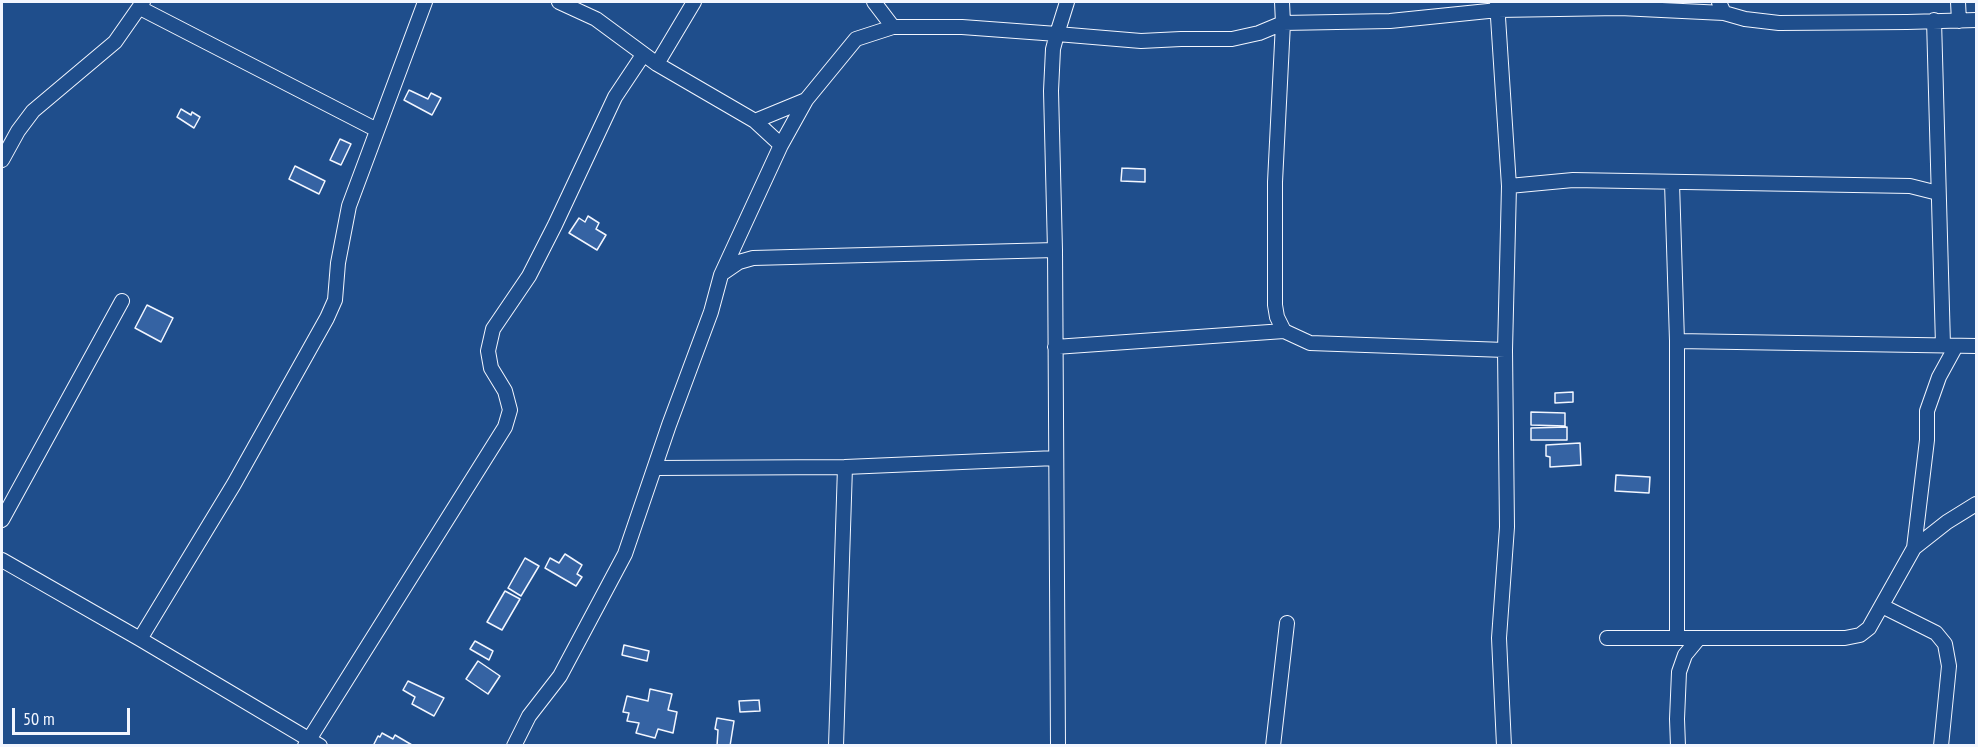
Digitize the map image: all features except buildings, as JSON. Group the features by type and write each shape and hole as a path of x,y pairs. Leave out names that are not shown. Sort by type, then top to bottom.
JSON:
{"street":[{"path":"140,639 234,484 327,318 335,300 338,263 349,206 425,2"},
{"path":"559,2 596,19 657,64 755,121 781,145"},
{"path":"657,64 694,2"},
{"path":"874,2 893,27"},
{"path":"1058,746 1055,250 1051,91 1053,49 1067,2"},
{"path":"1282,2 1275,182 1275,305 1284,331"},
{"path":"1958,2 1959,21"},
{"path":"2,160 18,131 33,111 115,42 142,5 377,130"},
{"path":"1498,6 1509,186 1505,350 1507,527 1499,638 1504,746"},
{"path":"514,746 529,716 560,676 625,554 672,415 708,322 721,275 781,145 806,100 856,39 893,27 962,27 1141,41 1232,39 1259,33 1282,23 1390,21 1498,6 1722,7 1745,19 1779,22 1977,20"},
{"path":"1606,638 1845,638 1860,635 1869,628 1914,548 1928,440 1927,411 1949,346 1938,193 1934,20"},
{"path":"2,560 140,639 311,743 505,427 510,410 505,392 491,368 488,351 493,329 529,276 615,97 643,55"},
{"path":"755,121 806,100"},
{"path":"1509,186 1573,180 1910,186 1938,193"},
{"path":"1672,183 1677,340 1677,638"},
{"path":"738,237 753,258"},
{"path":"721,275 738,262 753,258 1055,250"},
{"path":"2,520 122,301"},
{"path":"1055,347 1284,331 1310,343 1505,350"},
{"path":"1677,340 1977,346"},
{"path":"655,468 845,467 1056,458"},
{"path":"836,746 845,467"},
{"path":"1914,548 1947,522 1977,504"},
{"path":"1882,606 1936,633 1945,644 1948,666 1941,746"},
{"path":"1273,746 1287,623"},
{"path":"1678,746 1679,672 1685,655 1699,638"}]}
